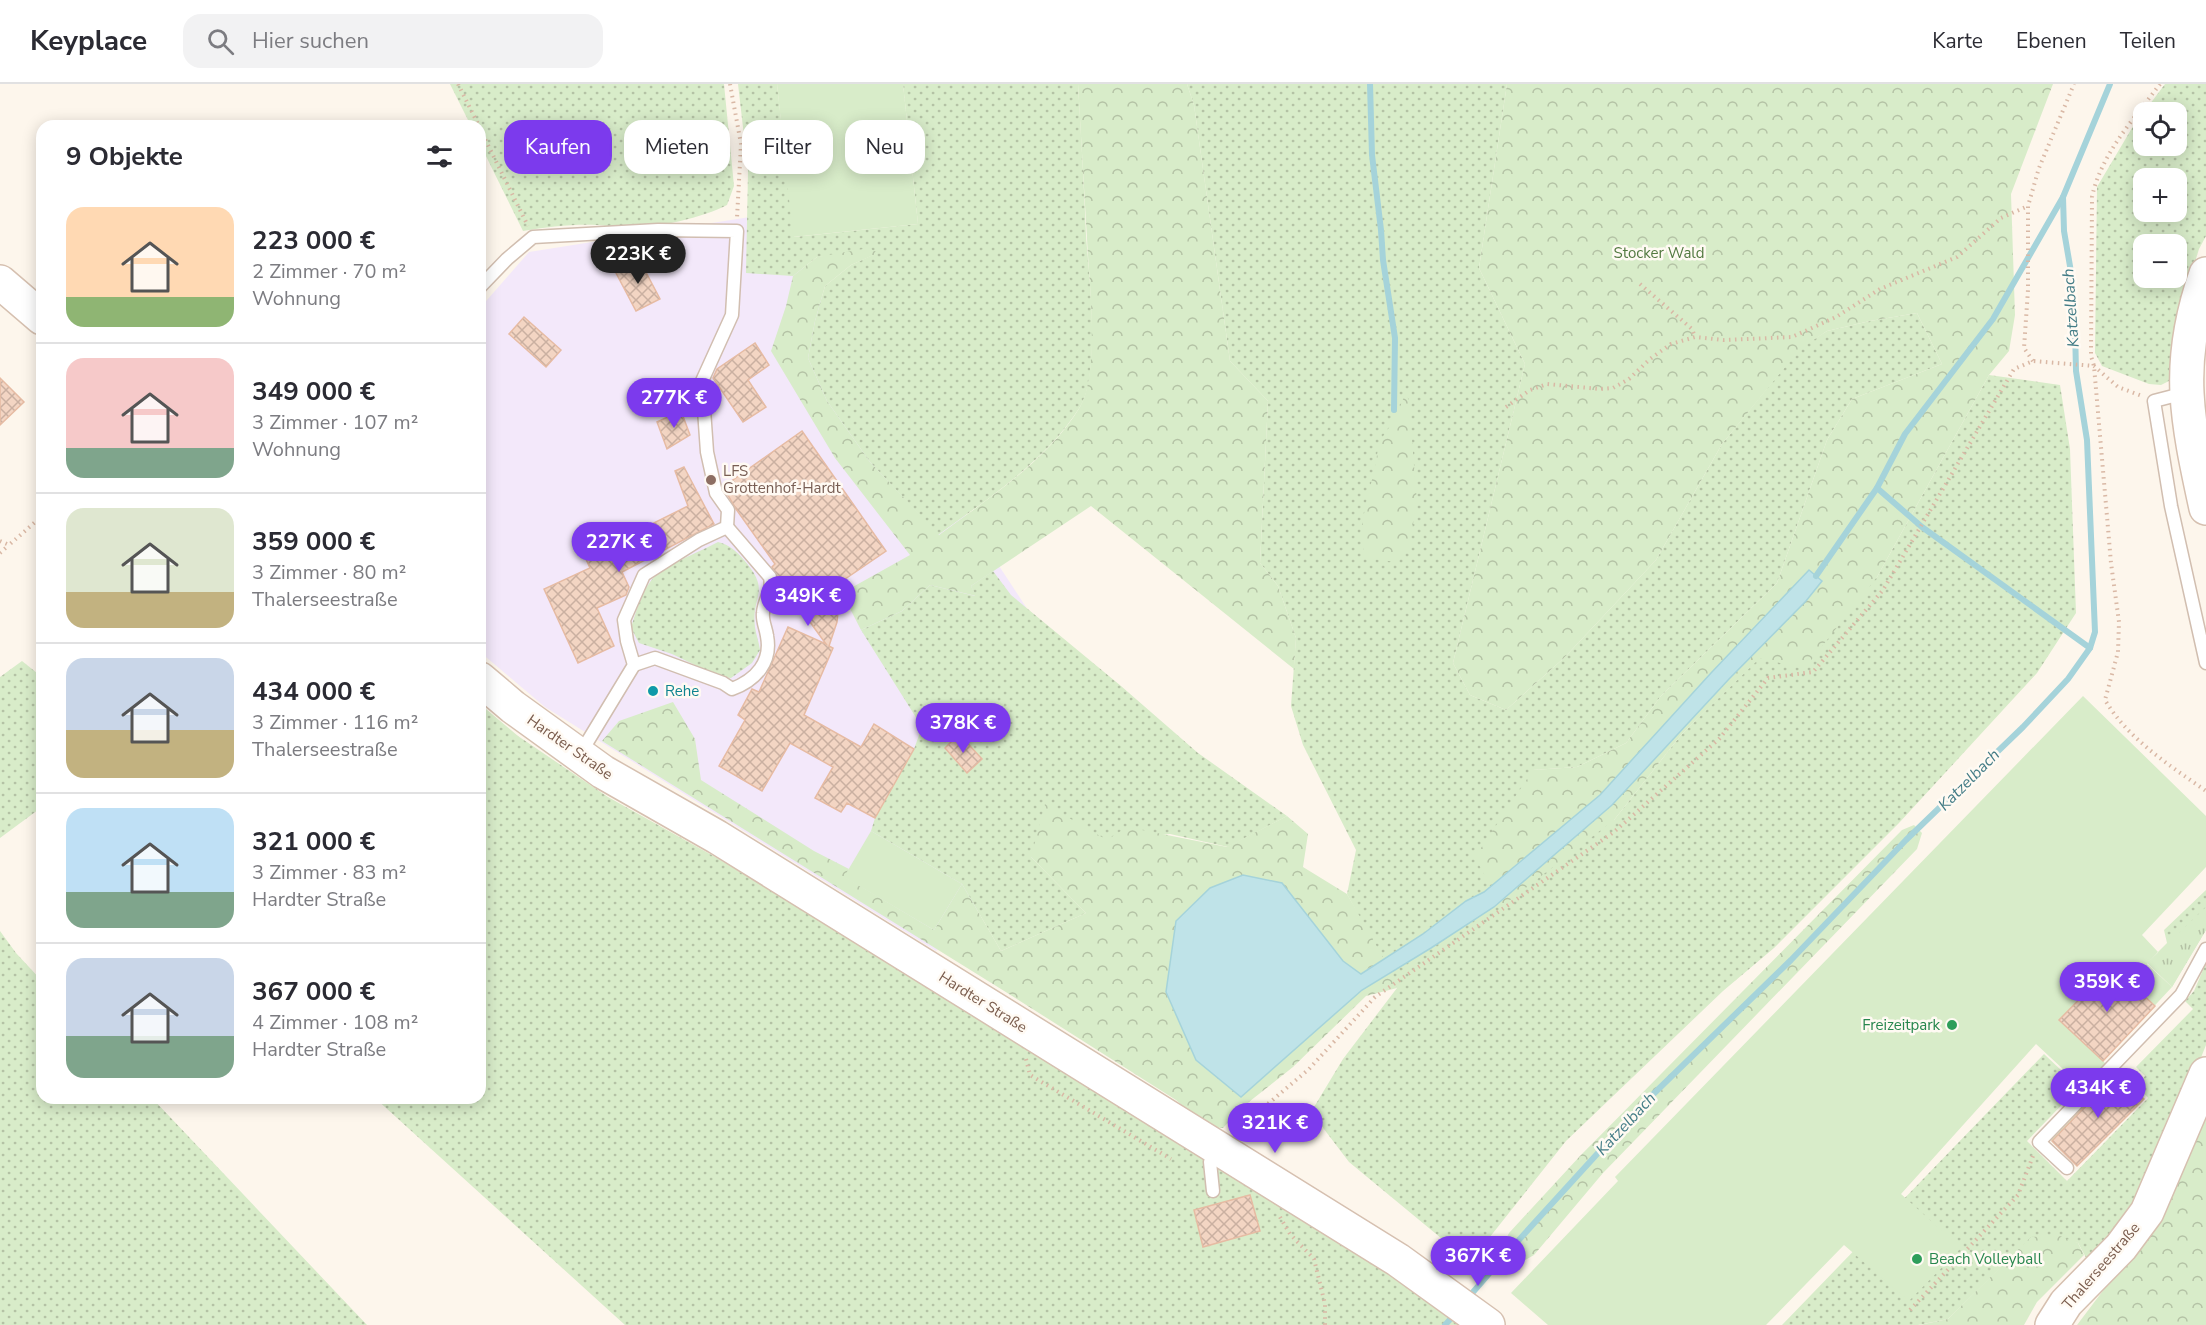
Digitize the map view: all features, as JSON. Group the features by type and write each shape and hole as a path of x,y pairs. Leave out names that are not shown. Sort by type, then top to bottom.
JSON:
{"street":[{"path":"2206,274 2198,298 2189,345 2187,393 2195,455 2206,508"},
{"path":"0,282 36,313"},
{"name":"Hardter Straße","path":"486,684 513,707 603,772 717,837 1398,1260 1485,1323"},
{"name":"Thalerseestraße","path":"2052,1325 2066,1303 2121,1247 2147,1212 2206,1074"}],"lane":[{"path":"486,281 533,237 658,230 737,231 732,315 702,381 707,452 716,492 728,510 727,527 770,577 772,588 762,616 769,651 765,664 742,685 732,689 723,683 655,658 634,665 579,755"},
{"path":"2187,393 2154,401 2170,506 2206,663"},
{"path":"634,665 624,620 644,575 699,540 727,527"},
{"path":"2067,1168 2039,1142 2181,995 2206,949"},
{"path":"1213,1191 1210,1162 1217,1148"}],"path":[{"path":"458,84 476,120"},
{"path":"730,84 741,144 737,231"},
{"path":"2033,361 2024,348 2028,290 2028,206 2039,168 2074,84"},
{"path":"2160,84 2096,176 2092,197 2091,356 2094,366 2109,541 2119,622 2118,652 2105,700 2116,717 2159,757 2206,791"},
{"path":"486,141 533,237"},
{"path":"1506,407 1530,390 1547,384 1613,388 1629,379 1650,359 1671,344 1695,337 1724,340 1792,337 1836,318 1880,289 1957,257 2001,218 2028,206"},
{"path":"1640,284 1692,329 1695,337"},
{"path":"1217,1148 1309,1069 1375,997 1614,832 1719,739 1768,678 1813,672 1883,590 2014,369 2033,361 2094,366 2118,387 2154,401"},
{"path":"0,553 36,521"},
{"path":"0,541 9,545"},
{"path":"1034,1034 1024,1054 1030,1075 1171,1159"},
{"path":"1910,1310 2018,1195 2039,1142"},
{"path":"1276,1210 1290,1234 1314,1259 1325,1304 1325,1325"}],"shaded area":[{"name":"LFS Grottenhof-Hardt","path":"768,214 1089,703 1088,803 936,951 545,707 486,657 486,301 529,252"}],"green space":[{"path":"450,84 724,84 728,120 624,120 624,174 730,174 730,145 734,186 727,205 663,225 624,228 578,225 523,231 486,156 486,120 468,120"},
{"path":"738,84 777,84 781,120 742,120"},
{"path":"777,84 903,84 907,120 845,120 845,174 913,174 918,224 793,237 786,174 833,174 833,120 781,120"},
{"path":"903,84 1078,84 1092,324 1090,372 1086,392 1080,407 1051,445 1015,477 938,535 870,462 827,401 808,358 825,286 851,265 877,253 817,257 793,276 746,273 748,174 787,174 794,237 918,224 913,174 925,174 925,120 907,120"},
{"path":"1078,84 1187,84 1194,105 1230,361 1268,401 1260,563 1278,586 1296,638 1294,669 1091,506 971,586 976,596 930,585 902,611 861,630 842,593 910,555 835,458 771,351 793,276 817,257 869,248 878,253 851,265 825,286 808,358 827,401 870,462 939,535 1016,477 1051,445 1080,407 1086,392 1092,350 1092,326"},
{"path":"1187,84 1507,84 1479,268 1525,364 1453,663 1470,695 1506,710 1564,658 1656,560 1722,444 1800,348 1827,331 1917,313 1942,364 1852,399 1827,440 1777,583 1661,696 1626,743 1577,767 1533,770 1614,820 1681,735 1760,657 1877,577 1989,375 2060,385 2070,449 2076,613 2037,673 1899,823 1774,948 1723,991 1566,1141 1470,1262 1349,1162 1311,1112 1343,1059 1397,988 1347,894 1356,850 1303,745 1291,706 1296,638 1278,586 1260,563 1268,401 1230,361 1194,105"},
{"name":"Stocker Wald","path":"1507,84 2053,84 2011,194 2015,315 2009,351 1989,375 1877,577 1804,669 1760,658 1681,735 1614,820 1501,907 1475,857 1533,770 1577,767 1626,743 1661,696 1777,583 1827,440 1852,399 1942,364 1917,313 1827,331 1800,349 1722,444 1656,560 1564,658 1506,710 1470,695 1453,663 1525,364 1479,268"},
{"path":"2165,84 2206,84 2206,236 2199,249 2187,288 2187,234 2133,234 2133,288 2187,288 2178,317 2173,379 2161,385 2149,384 2102,366 2095,353 2097,187 2132,128 2133,156 2187,156 2187,102 2152,102"},
{"path":"1406,392 1409,402 1417,503 1409,544 1396,562 1366,558 1360,535 1379,442 1395,419"},
{"path":"718,542 729,547 741,557 757,579 759,587 755,630 760,650 752,663 731,678 720,677 672,654 639,643 631,628 642,596 656,575 675,562"},
{"path":"993,571 1011,595 1198,753 1287,816 1228,847 1170,834 1107,841 1031,857 1086,913 1001,951 962,884 871,831 875,818 914,749 922,727 861,630 902,611 930,585 975,596 971,586"},
{"path":"22,661 36,672 36,811 0,838 0,677"},
{"name":"Freizeitpark","path":"2083,696 2206,816 2206,867 2142,935 2158,952 2147,964 2172,987 2103,1061 2142,1101 2077,1166 2050,1139 2092,1096 2036,1044 1901,1194 1961,1248 1909,1301 1844,1245 1766,1325 1548,1325 1511,1293 1618,1181 1615,1177"},
{"path":"673,702 695,739 701,780 814,851 849,869 845,877 934,930 962,884 1001,951 1086,913 1031,857 1045,804 1107,840 1127,827 1227,847 1287,816 1308,834 1303,867 1347,894 1384,959 1360,974 1343,961 1321,935 1243,875 1210,888 1176,921 1241,1097 1361,990 1391,973 1397,988 1366,996 1293,1067 1245,1105 1223,1128 1207,1127 1176,1100 602,741 619,721"},
{"path":"486,709 518,736 608,797 717,858 918,981 1300,1208 1469,1325 625,1325 382,1104 486,1104"},
{"path":"1914,825 1922,833 1917,849 1603,1173 1534,1255 1515,1266 1500,1251 1509,1233 1580,1156 1902,830"},
{"path":"871,831 962,884 934,930 844,877"},
{"path":"2206,890 2206,930 2172,987 2158,952 2167,943 2164,930"},
{"path":"2206,907 2206,930 2172,987 2147,963"},
{"path":"0,931 36,975 36,1104 158,1104 367,1325 0,1325"},
{"path":"2206,963 2206,1045 2138,1207 2090,1265 2078,1243 2032,1237 1948,1319 1918,1325 1782,1325 2044,1054 2079,1087 2027,1141 2067,1181 2148,1098 2137,1085 2145,1076 2136,1067 2193,1009 2185,1001 2194,991"},
{"path":"2206,1117 2206,1325 2077,1325 2164,1210"},
{"path":"2057,1235 2078,1243 2084,1255 2037,1302 2024,1325 1919,1325 1948,1319 2031,1237"}],"water":[{"path":"1809,570 1822,581 1806,601 1729,679 1612,805 1494,907 1362,990 1241,1097 1196,1060 1166,992 1176,921 1210,888 1243,875 1282,883 1343,961 1361,974 1423,934 1466,901 1484,892 1600,795"}],"building":[{"path":"639,259 660,299 636,311 615,271"},
{"path":"524,317 561,350 546,367 509,334"},
{"path":"755,343 769,365 748,380 766,407 743,422 713,378 717,369"},
{"path":"0,378 24,402 0,425"},
{"path":"681,411 690,435 667,449 657,422"},
{"path":"802,431 886,551 832,588 838,612 829,646 833,648 804,715 861,747 874,724 914,749 875,818 847,803 841,812 815,798 833,767 790,743 762,791 719,766 745,720 738,715 752,689 759,692 788,627 826,644 778,578 772,567 775,564 723,487"},
{"path":"684,467 714,524 622,572 629,587 626,595 597,608 614,646 578,663 544,589 590,568 585,557 688,506 675,471"},
{"path":"959,734 982,759 967,773 945,748"},
{"path":"2112,966 2155,1006 2103,1061 2059,1020"},
{"path":"2117,1073 2144,1099 2077,1166 2052,1141"},
{"path":"1250,1195 1260,1231 1203,1247 1194,1210"}],"waterway":[{"path":"1370,84 1372,155 1383,260 1395,338 1394,410"},
{"name":"Katzelbach","path":"1467,1299 1639,1108 1791,960 1906,840 2023,727 2068,679 2090,648 2095,632 2087,440 2076,371 2071,272 2064,231 2063,197 2110,84"},
{"path":"1816,576 1877,488 1905,434 1993,319 2063,197"},
{"path":"1877,488 1922,527 2090,648"},
{"name":"Katzelbach","path":"1445,1325 1455,1314"}],"place":[{"name":"LFS Grottenhof-Hardt","path":"711,480"},
{"name":"Rehe","path":"653,691"},
{"name":"Freizeitpark","path":"1952,1025"},
{"name":"Beach Volleyball","path":"1917,1259"}]}
